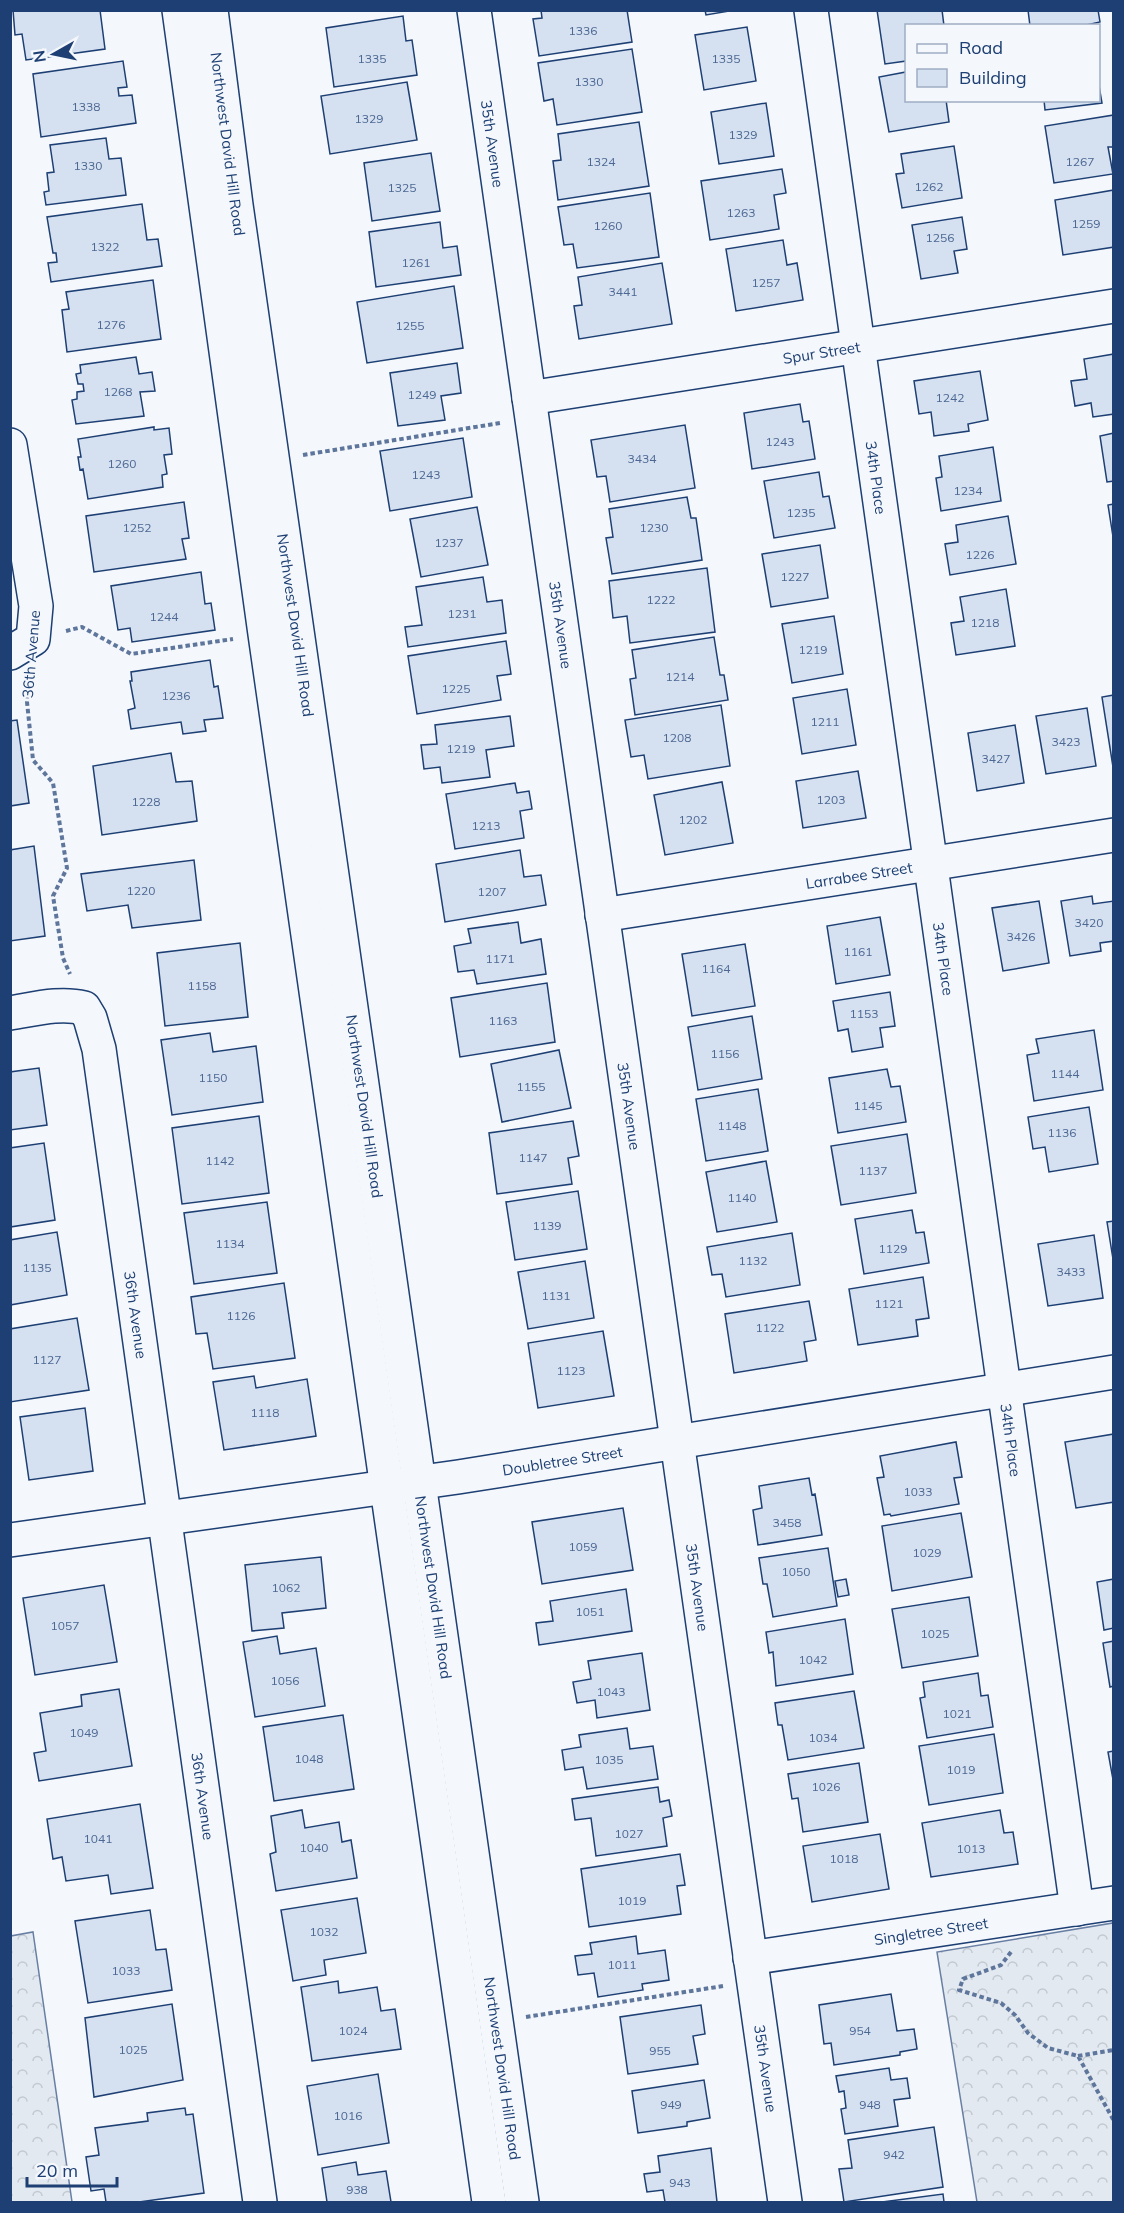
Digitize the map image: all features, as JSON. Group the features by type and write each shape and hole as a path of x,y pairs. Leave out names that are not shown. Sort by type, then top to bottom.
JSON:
{"street":[{"name":"Northwest David Hill Road","path":"179,10 385,1486 489,2202"},
{"name":"Northwest David Hill Road","path":"211,10 273,460 522,2202"},
{"name":"35th Avenue","path":"474,10 675,1443 785,2202"},
{"name":"34th Place","path":"811,10 856,345 1077,1909"},
{"name":"Spur Street","path":"530,408 856,345 1113,306"},
{"name":"36th Avenue","path":"10,445 36,606 22,646"},
{"name":"Larrabee Street","path":"602,915 1113,835"},
{"path":"10,1012 58,1005 84,1008"},
{"name":"36th Avenue","path":"84,1008 90,1018 99,1049 260,2202"},
{"name":"Doubletree Street","path":"10,1540 675,1443 1113,1372"},
{"name":"Singletree Street","path":"751,1970 1113,1903"}],"path":[{"path":"273,460 530,408"},
{"path":"22,646 82,627 131,654 265,634"},
{"name":"36th Avenue","path":"22,646 33,760 53,783 67,868 53,896 63,958 84,1008"},
{"path":"1013,1949 1000,1965 963,1979 958,1985 959,1990 1000,2003 1015,2015 1028,2033 1048,2048 1078,2056 1113,2050"},
{"path":"496,2022 751,1970"},
{"path":"1078,2056 1113,2121"}],"green space":[{"path":"1113,1923 1113,2202 977,2202 937,1952"},
{"path":"33,1932 72,2202 11,2202 11,1936"}],"building":[{"path":"13,10 100,10 105,49 26,60 22,34 15,35"},
{"path":"541,10 627,10 632,42 539,56 533,19 542,18"},
{"path":"705,10 735,10 706,15"},
{"path":"877,10 942,10 944,24 905,24 905,61 885,64"},
{"path":"1028,10 1098,10 1100,22 1091,24 1030,24"},
{"path":"403,16 406,41 412,40 417,75 334,87 326,28"},
{"path":"747,27 756,81 704,90 695,35"},
{"path":"632,49 642,112 557,125 553,99 544,101 538,63"},
{"path":"123,61 127,87 118,88 119,96 132,95 136,123 41,137 33,74"},
{"path":"905,72 905,102 946,102 949,122 889,132 879,77"},
{"path":"407,82 417,140 330,154 321,96"},
{"path":"1100,92 1102,103 1045,110 1044,102 1100,102"},
{"path":"766,103 774,156 719,164 711,112"},
{"path":"1114,115 1114,147 1108,147 1113,174 1054,183 1045,126"},
{"path":"639,122 649,186 558,200 553,161 561,160 558,134"},
{"path":"106,138 109,159 121,158 126,195 46,205 44,192 49,191 47,173 54,172 50,145"},
{"path":"954,146 962,198 902,208 896,174 904,173 901,154"},
{"path":"431,153 440,211 372,221 364,163"},
{"path":"782,169 786,193 774,195 779,229 710,240 701,181"},
{"path":"1114,190 1114,247 1063,255 1055,200"},
{"path":"650,193 659,257 577,268 573,244 564,245 558,207"},
{"path":"142,204 147,240 158,239 162,266 51,282 48,263 57,262 56,253 53,253 47,217"},
{"path":"962,217 967,249 954,251 958,273 921,279 912,225"},
{"path":"440,222 443,248 457,246 461,275 376,287 369,232"},
{"path":"783,240 787,265 797,263 803,300 736,311 726,249"},
{"path":"662,263 672,324 579,339 574,306 582,305 578,277"},
{"path":"153,280 161,339 67,352 62,310 69,309 66,292"},
{"path":"454,286 463,348 367,363 357,302"},
{"path":"1114,354 1114,414 1093,417 1091,403 1075,406 1071,381 1087,379 1084,359"},
{"path":"136,357 139,374 152,372 155,391 140,392 144,416 76,424 72,400 77,399 77,392 84,391 83,384 78,384 76,374 81,373 80,365"},
{"path":"457,363 461,393 441,396 445,420 398,426 390,373"},
{"path":"980,371 988,420 968,424 969,431 934,436 931,412 919,414 914,381"},
{"path":"800,404 803,422 809,421 815,459 752,469 744,413"},
{"path":"685,425 695,488 610,502 606,476 597,477 591,440"},
{"path":"154,427 154,430 169,428 172,454 164,455 167,474 162,475 163,487 88,499 83,469 80,470 78,457 81,457 78,439"},
{"path":"1114,433 1114,481 1107,482 1100,436"},
{"path":"463,438 472,497 390,511 380,451"},
{"path":"993,447 1001,501 941,511 936,478 942,477 939,456"},
{"path":"819,472 823,497 829,496 835,528 774,538 764,481"},
{"path":"687,497 691,518 696,518 702,560 612,574 606,538 613,537 609,509"},
{"path":"184,502 189,538 182,539 186,559 94,572 86,516"},
{"path":"1114,504 1114,543 1108,505"},
{"path":"477,507 488,565 421,577 410,519"},
{"path":"1008,516 1016,564 950,575 945,544 958,542 956,525"},
{"path":"820,545 828,598 771,607 762,554"},
{"path":"707,568 715,632 630,643 627,616 613,618 609,581"},
{"path":"201,572 205,604 211,603 215,630 132,642 130,628 118,630 111,586"},
{"path":"483,577 487,602 502,600 506,633 408,647 405,627 422,625 416,587"},
{"path":"1006,589 1015,646 956,655 951,623 964,621 960,597"},
{"path":"834,616 843,674 792,683 782,624"},
{"path":"714,637 720,675 724,675 728,700 635,715 630,679 636,678 632,650"},
{"path":"506,641 511,674 497,676 501,700 417,714 408,656"},
{"path":"210,660 214,687 218,686 223,718 204,720 206,731 183,734 181,722 131,729 128,710 135,708 130,681 132,681 131,672"},
{"path":"847,689 856,745 802,754 793,698"},
{"path":"1114,695 1114,767 1113,767 1102,697"},
{"path":"721,705 730,766 648,779 644,755 631,757 625,720"},
{"path":"1087,708 1096,766 1046,774 1036,716"},
{"path":"510,716 514,746 486,750 490,777 442,783 440,767 424,769 421,745 437,744 435,725"},
{"path":"17,720 29,803 10,806 10,721"},
{"path":"1015,725 1024,783 977,791 968,733"},
{"path":"171,753 176,782 192,781 197,821 102,835 93,766"},
{"path":"858,771 866,818 803,828 796,781"},
{"path":"722,782 733,843 665,855 654,795"},
{"path":"515,783 517,793 529,791 532,809 520,811 524,838 455,849 446,794"},
{"path":"34,846 45,936 10,941 10,850"},
{"path":"520,850 524,877 541,875 546,905 445,922 436,864"},
{"path":"194,860 201,920 132,928 128,905 87,911 81,874"},
{"path":"1092,896 1093,904 1114,901 1114,941 1100,943 1101,951 1070,956 1061,901"},
{"path":"1039,901 1049,963 1003,971 992,908"},
{"path":"880,917 890,975 836,984 827,926"},
{"path":"518,922 521,943 541,939 546,974 477,984 474,970 458,972 454,946 471,943 468,929"},
{"path":"240,943 248,1017 165,1026 157,953"},
{"path":"745,944 755,1006 692,1016 682,954"},
{"path":"547,983 555,1042 460,1057 451,998"},
{"path":"890,992 895,1026 880,1028 883,1047 852,1052 848,1029 838,1031 833,1001"},
{"path":"752,1016 762,1079 698,1090 688,1027"},
{"path":"1094,1030 1103,1090 1034,1101 1027,1055 1039,1053 1036,1039"},
{"path":"210,1033 213,1052 256,1046 263,1102 172,1115 161,1040"},
{"path":"559,1050 571,1108 502,1122 491,1064"},
{"path":"39,1068 47,1125 10,1130 10,1072"},
{"path":"887,1069 891,1087 900,1086 906,1122 838,1133 829,1078"},
{"path":"758,1089 768,1151 706,1161 696,1099"},
{"path":"1089,1107 1098,1164 1049,1172 1045,1147 1033,1149 1028,1117"},
{"path":"259,1116 269,1193 182,1204 172,1128"},
{"path":"573,1121 579,1156 568,1158 572,1184 497,1194 489,1133"},
{"path":"907,1134 916,1193 841,1205 831,1146"},
{"path":"44,1143 55,1220 10,1227 10,1148"},
{"path":"766,1161 777,1222 717,1232 706,1172"},
{"path":"578,1191 587,1249 515,1260 506,1202"},
{"path":"267,1202 277,1273 194,1284 184,1213"},
{"path":"912,1210 916,1233 924,1232 929,1263 864,1274 855,1219"},
{"path":"1114,1221 1114,1265 1107,1222"},
{"path":"57,1232 67,1295 10,1305 10,1240"},
{"path":"792,1233 800,1285 726,1297 722,1274 712,1275 707,1247"},
{"path":"1094,1235 1103,1298 1048,1306 1038,1244"},
{"path":"585,1261 594,1318 528,1329 518,1272"},
{"path":"923,1277 929,1318 916,1320 918,1336 858,1345 849,1289"},
{"path":"284,1283 295,1358 213,1369 207,1333 196,1334 191,1297"},
{"path":"809,1301 816,1340 804,1342 807,1361 734,1373 725,1314"},
{"path":"77,1318 89,1390 10,1402 10,1329"},
{"path":"603,1331 614,1396 538,1408 528,1343"},
{"path":"254,1376 256,1388 307,1379 316,1436 224,1450 213,1382"},
{"path":"85,1408 93,1471 29,1480 20,1417"},
{"path":"1114,1434 1114,1502 1076,1508 1065,1442"},
{"path":"956,1442 962,1477 954,1478 959,1504 891,1516 890,1514 884,1515 877,1478 884,1477 880,1456"},
{"path":"809,1478 812,1495 815,1494 822,1535 758,1545 753,1510 762,1508 759,1486"},
{"path":"623,1508 633,1570 542,1584 532,1522"},
{"path":"961,1513 972,1577 892,1591 882,1526"},
{"path":"828,1548 837,1606 773,1617 767,1584 763,1584 759,1558"},
{"path":"321,1557 326,1608 282,1613 284,1628 252,1631 245,1565"},
{"path":"846,1579 849,1595 838,1597 835,1581"},
{"path":"1114,1579 1114,1628 1104,1630 1097,1582"},
{"path":"104,1585 117,1662 35,1675 23,1598"},
{"path":"626,1589 632,1631 539,1645 536,1623 553,1621 550,1601"},
{"path":"969,1597 978,1656 902,1668 892,1609"},
{"path":"845,1619 853,1674 776,1686 773,1652 769,1653 766,1632"},
{"path":"277,1636 280,1654 316,1648 325,1706 255,1717 243,1642"},
{"path":"1114,1641 1114,1686 1110,1687 1103,1643"},
{"path":"642,1653 650,1710 597,1718 595,1700 577,1703 573,1682 591,1679 588,1661"},
{"path":"978,1673 981,1696 988,1695 993,1727 927,1738 920,1698 925,1697 923,1682"},
{"path":"119,1689 132,1766 39,1781 34,1753 46,1751 40,1713 82,1706 81,1695"},
{"path":"854,1691 864,1748 788,1760 782,1725 778,1725 775,1703"},
{"path":"343,1715 354,1789 274,1801 263,1727"},
{"path":"627,1728 630,1749 653,1746 658,1779 587,1789 583,1767 565,1770 562,1750 581,1747 579,1735"},
{"path":"994,1734 1003,1793 929,1805 919,1746"},
{"path":"1114,1751 1114,1785 1108,1752"},
{"path":"859,1763 868,1822 803,1832 798,1798 792,1799 788,1774"},
{"path":"658,1787 660,1802 669,1800 672,1816 663,1818 667,1846 596,1856 591,1818 575,1820 572,1799"},
{"path":"140,1804 153,1888 111,1894 108,1875 66,1881 62,1857 53,1859 47,1819"},
{"path":"302,1810 305,1828 339,1822 342,1842 351,1840 357,1878 276,1891 270,1854 276,1852 271,1816"},
{"path":"1000,1810 1004,1833 1013,1832 1018,1864 931,1877 922,1823"},
{"path":"880,1834 889,1889 812,1902 803,1846"},
{"path":"680,1854 685,1885 677,1886 681,1914 589,1927 581,1869"},
{"path":"357,1898 366,1953 324,1960 326,1975 293,1981 281,1910"},
{"path":"150,1910 156,1950 166,1949 172,1990 88,2003 75,1921"},
{"path":"636,1936 638,1954 665,1950 669,1980 642,1984 643,1990 598,1997 594,1973 578,1975 575,1956 592,1954 590,1943"},
{"path":"338,1981 339,1993 377,1987 381,2011 395,2009 401,2049 312,2061 301,1987"},
{"path":"891,1994 897,2031 914,2029 917,2049 900,2052 900,2055 834,2065 831,2043 824,2044 819,2005"},
{"path":"172,2004 183,2080 94,2097 85,2018"},
{"path":"701,2005 705,2034 693,2036 698,2064 628,2074 620,2017"},
{"path":"889,2068 891,2080 907,2078 910,2098 894,2100 898,2126 845,2134 841,2109 846,2108 844,2091 839,2092 836,2076"},
{"path":"378,2074 389,2143 318,2155 307,2086"},
{"path":"704,2080 710,2118 687,2122 687,2126 638,2133 632,2091"},
{"path":"185,2108 186,2115 193,2114 204,2193 139,2202 106,2202 104,2189 91,2191 86,2157 99,2155 95,2128 148,2121 147,2113"},
{"path":"934,2127 943,2187 844,2202 839,2169 852,2168 848,2140"},
{"path":"711,2148 717,2202 665,2202 663,2190 647,2192 644,2174 660,2172 658,2156"},
{"path":"356,2162 358,2175 386,2171 391,2202 327,2202 322,2168"},
{"path":"943,2194 944,2202 882,2202"}]}
